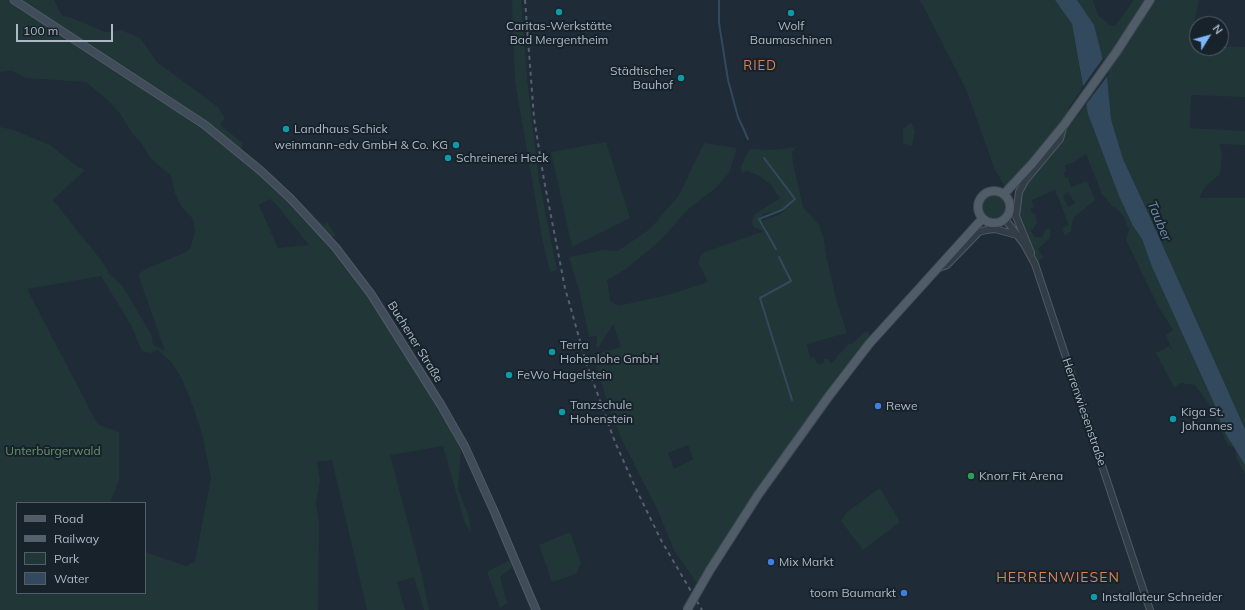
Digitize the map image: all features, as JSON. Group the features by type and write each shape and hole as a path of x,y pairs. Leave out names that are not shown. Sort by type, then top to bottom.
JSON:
{"main road":[{"name":"Buchener Straße","path":"14,0 118,69 173,103 213,131 261,171 291,199 336,248 371,294 442,404 465,447 536,610"},
{"path":"1004,194 1032,164 1064,125 1117,51 1150,0"},
{"path":"994,190 1004,194 1010,206 1005,219 1001,222 991,223 982,219 978,210 978,201 980,197 989,191 994,190"},
{"path":"687,610 710,570 758,495 818,410 869,344 982,219"}],"street":[{"path":"1035,264 1029,245 1016,216 1018,192 1025,181 1060,139 1064,125"},
{"name":"Herrenwiesenstraße","path":"1005,219 1018,235 1035,264 1150,610"},
{"path":"939,268 947,265 979,232 995,229 1018,235"}],"green space":[{"name":"Unterbürgerwald","path":"0,0 54,0 62,16 72,18 105,32 121,30 140,38 157,62 218,107 225,118 220,125 243,143 241,149 273,176 325,226 326,221 336,236 327,238 371,294 454,428 450,430 461,450 458,489 469,516 471,532 465,524 443,446 390,455 422,576 429,610 424,610 414,577 397,582 405,610 367,610 332,460 317,462 320,481 316,502 319,525 318,610 0,610 0,127 14,130 50,145 78,167 85,170 53,200 105,265 109,274 122,285 151,334 153,345 165,351 138,274 148,268 186,252 190,249 195,232 193,219 181,206 175,193 171,176 150,158 140,141 132,133 121,115 110,102 86,82 26,78 12,71 0,72","holes":["270,199 309,245 278,248 259,205","101,276 131,325 142,351 151,353 158,350 172,363 182,379 202,433 211,478 195,561 186,566 146,552 146,594 16,594 16,502 110,502 119,480 119,432 98,425 27,289"]},
{"path":"512,0 521,0 527,78 539,180 557,270 550,272 542,238 515,81"},
{"path":"920,0 1055,0 1072,24 1083,88 1068,108 1070,117 1007,190 995,170 966,89"},
{"path":"1077,0 1093,0 1098,15 1110,25 1115,26 1134,0 1199,0 1196,16 1189,16 1189,56 1229,56 1229,46 1245,47 1245,97 1191,95 1190,128 1245,131 1245,145 1220,144 1222,157 1220,174 1205,187 1199,198 1245,198 1245,429 1123,159 1111,119 1107,76"},
{"path":"1086,105 1119,196 1133,226 1142,239 1152,267 1213,401 1225,432 1235,448 1228,445 1209,404 1195,385 1181,383 1174,387 1156,353 1169,346 1173,353 1166,335 1173,330 1158,306 1126,240 1130,227 1128,228 1123,215 1115,207 1113,207 1102,194 1086,154 1074,162 1065,165 1065,178 1068,177 1071,187 1087,181 1095,200 1073,218 1071,231 1065,236 1062,228 1069,225 1055,190 1032,200 1034,207 1031,208 1032,214 1035,213 1037,223 1031,231 1035,237 1042,237 1046,229 1050,229 1050,238 1038,249 1043,257 1035,264 1022,229 1016,205 1019,192","holes":["1068,192 1075,203 1068,207 1063,196"]},
{"path":"911,122 915,132 912,146 903,143 903,129"},
{"path":"606,142 630,218 572,247 551,152"},
{"path":"704,143 737,148 729,173 717,187 687,210 661,240 626,269 607,280 610,300 618,306 671,294 708,282 698,262 700,259 699,257 705,252 767,230 762,221 781,214 785,210 765,213 760,218 765,229 763,231 753,227 752,221 755,214 780,198 770,184 758,175 747,171 742,173 741,166 750,149 774,150 796,147 792,152 793,163 803,207 819,225 824,240 836,299 847,333 807,344 810,358 814,357 818,364 824,363 824,359 828,359 831,364 849,343 851,345 866,331 871,335 886,325 848,371 710,570 697,583 675,552 658,511 621,438 608,404 593,355 621,347 613,324 599,347 596,348 597,336 589,337 579,290 569,257 604,250 618,251 650,229 679,195","holes":["688,445 693,459 674,469 668,453"]},
{"path":"991,191 997,191 1006,195 1010,207 1006,219 997,223 991,223 982,219 978,210 978,204 982,195"},
{"path":"1235,448 1245,465 1245,474 1237,459"},
{"path":"880,488 900,522 863,550 841,521 847,512"},
{"path":"570,532 581,563 576,574 552,582 539,545"},
{"path":"510,560 512,567 500,577 507,603 500,608 487,572"}],"water":[{"path":"1055,0 1077,0 1094,25 1107,76 1111,119 1123,159 1245,429 1245,465 1224,431 1213,401 1152,267 1142,239 1133,226 1119,196 1088,114 1072,24"}],"pier":[{"path":"1104,57 1109,74 1084,107 1081,89"}],"waterway":[{"path":"719,0 719,23 728,80 738,117 748,139"},
{"path":"764,158 795,199 782,210 759,219 776,249"},
{"path":"779,257 791,281 760,298 792,400"}],"railway":[{"path":"525,0 534,118 544,180 565,288 586,362 615,442 636,489 661,540 702,610"}],"place":[{"name":"Caritas-Werkstätte Bad Mergentheim","path":"559,12"},
{"name":"Wolf Baumaschinen","path":"791,13"},
{"name":"Städtischer Bauhof","path":"681,78"},
{"name":"Landhaus Schick","path":"286,129"},
{"name":"weinmann-edv GmbH & Co. KG","path":"456,145"},
{"name":"Schreinerei Heck","path":"448,158"},
{"name":"Terra Hohenlohe GmbH","path":"552,352"},
{"name":"FeWo Hagelstein","path":"509,375"},
{"name":"Rewe","path":"878,406"},
{"name":"Tanzschule Hohenstein","path":"562,412"},
{"name":"Kiga St. Johannes","path":"1173,419"},
{"name":"Knorr Fit Arena","path":"971,476"},
{"name":"Mix Markt","path":"771,562"},
{"name":"toom Baumarkt","path":"904,593"},
{"name":"Installateur Schneider","path":"1094,597"}],"district":[{"name":"RIED","path":"760,66"},
{"name":"HERRENWIESEN","path":"1058,578"}],"water label":[{"name":"Tauber","path":"1159,221"}]}
